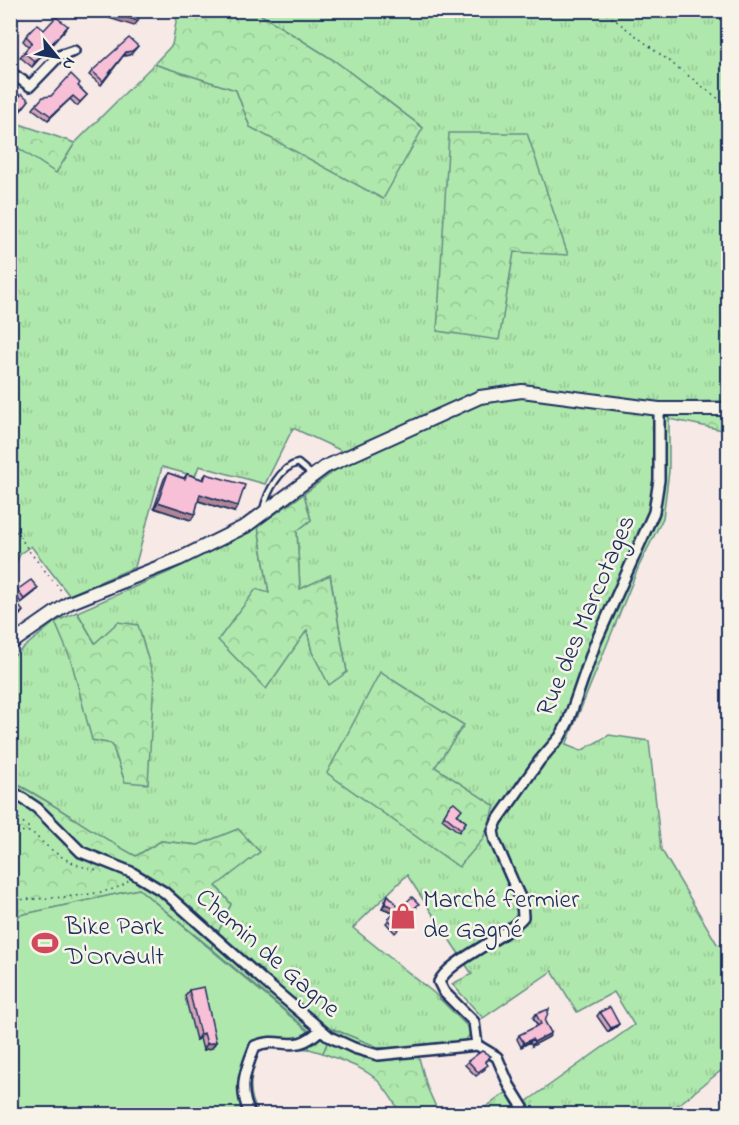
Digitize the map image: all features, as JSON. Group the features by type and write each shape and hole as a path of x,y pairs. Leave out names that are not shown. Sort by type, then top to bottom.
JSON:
{"street":[{"path":"10,72 30,86 59,56 74,51"},
{"path":"10,644 69,603 179,560 246,526 336,462 480,397 522,391 659,409 729,410"},
{"name":"Rue des Marcotages","path":"477,1045 474,1022 444,992 439,982 447,971 507,933 523,917 522,902 495,841 493,831 504,812 564,729 595,644 654,512 659,480 659,409"},
{"name":"Chemin de Gagne","path":"10,790 37,808 81,852 131,872 164,892 320,1030 354,1048 378,1055 477,1045"},
{"path":"250,1114 243,1099 243,1073 255,1046 263,1043 300,1044 308,1042 320,1030"},
{"path":"477,1045 497,1057 509,1086 527,1114"}],"lane":[{"path":"262,514 274,484 289,465 298,463 312,477"}],"path":[{"path":"602,10 729,106"},
{"path":"10,521 69,603"},
{"path":"10,810 44,844 67,860 89,869 108,871"},
{"path":"10,831 32,832"},
{"path":"10,900 57,899 109,890 129,883 128,875"},
{"path":"176,1114 204,1105"}],"green space":[{"path":"178,11 255,11 335,61 423,128 383,199 250,127 236,90 154,64 172,45"},
{"path":"255,11 728,11 728,401 669,403 669,471 663,518 639,566 566,745 581,751 609,735 649,741 661,849 717,944 728,948 728,1065 667,1114 476,1114 507,1092 516,1109 634,1025 614,992 577,1012 552,971 483,1018 452,984 472,974 407,875 353,928 434,993 472,1031 466,1040 416,1047 380,1048 333,1029 323,1053 309,1049 308,1030 211,948 231,904 216,886 198,845 161,841 136,856 11,781 11,658 55,622 112,744 125,782 95,643 77,612 169,572 258,526 269,593 290,652 307,629 312,652 329,684 347,672 330,575 300,590 297,531 311,520 304,494 338,468 340,450 293,428 265,484 199,466 195,476 162,467 135,567 69,595 31,546 21,553 11,572 11,143 56,172 75,143 154,64 236,90 250,127 422,127 335,61"},
{"path":"11,121 75,143 56,173 11,143"},
{"path":"449,133 527,133 568,255 514,252 499,340 437,331"},
{"path":"728,401 728,431 669,419 669,402"},
{"path":"304,494 311,520 297,531 300,589 330,575 347,672 329,685 312,652 307,630 266,689 218,640 256,589 269,593 258,526"},
{"path":"77,612 95,643 118,622 138,625 154,679 148,784 125,782 112,744 92,740 71,660 55,622"},
{"path":"380,672 464,725 435,767 495,806 483,839 459,867 327,773"},
{"path":"10,781 136,856 161,841 198,845 238,829 260,852 216,886 231,904 211,948 139,889 11,917"},
{"path":"139,889 308,1031 309,1049 261,1047 251,1081 252,1097 259,1114 11,1114 11,917"},
{"path":"333,1029 380,1048 416,1047 427,1087 439,1114 401,1114 385,1089 370,1074 323,1053"}],"building":[{"path":"114,10 141,10 138,21 113,12"},
{"path":"10,14 15,18 13,22 16,24 10,30"},
{"path":"56,17 68,26 35,62 24,52 32,42 26,36 37,24 44,30"},
{"path":"129,38 138,46 126,52 103,81 92,71"},
{"path":"71,74 87,95 80,102 73,96 51,116 36,105 43,97 51,96"},
{"path":"10,86 20,96 22,94 29,100 22,109 19,106 16,110 10,105"},
{"path":"168,473 185,479 187,474 204,480 206,474 245,485 238,506 200,494 195,514 158,502"},
{"path":"31,580 38,588 24,599 17,590"},
{"path":"16,602 23,611 10,621 10,606"},
{"path":"454,802 462,809 457,815 466,822 461,829 444,815"},
{"path":"388,895 400,908 412,897 419,904 408,914 410,916 398,929 388,919 399,909 385,904"},
{"path":"204,987 216,1042 207,1044 204,1033 200,1034 189,990"},
{"path":"610,1007 619,1024 611,1028 600,1012"},
{"path":"549,1009 545,1022 551,1033 534,1042 532,1039 524,1043 519,1035 541,1024 536,1014"},
{"path":"482,1051 491,1056 485,1061 488,1065 478,1072 468,1061"}],"place":[{"name":"Marché fermier de Gagné","path":"403,916"},
{"name":"Bike Park D'Orvault","path":"45,943"}]}
